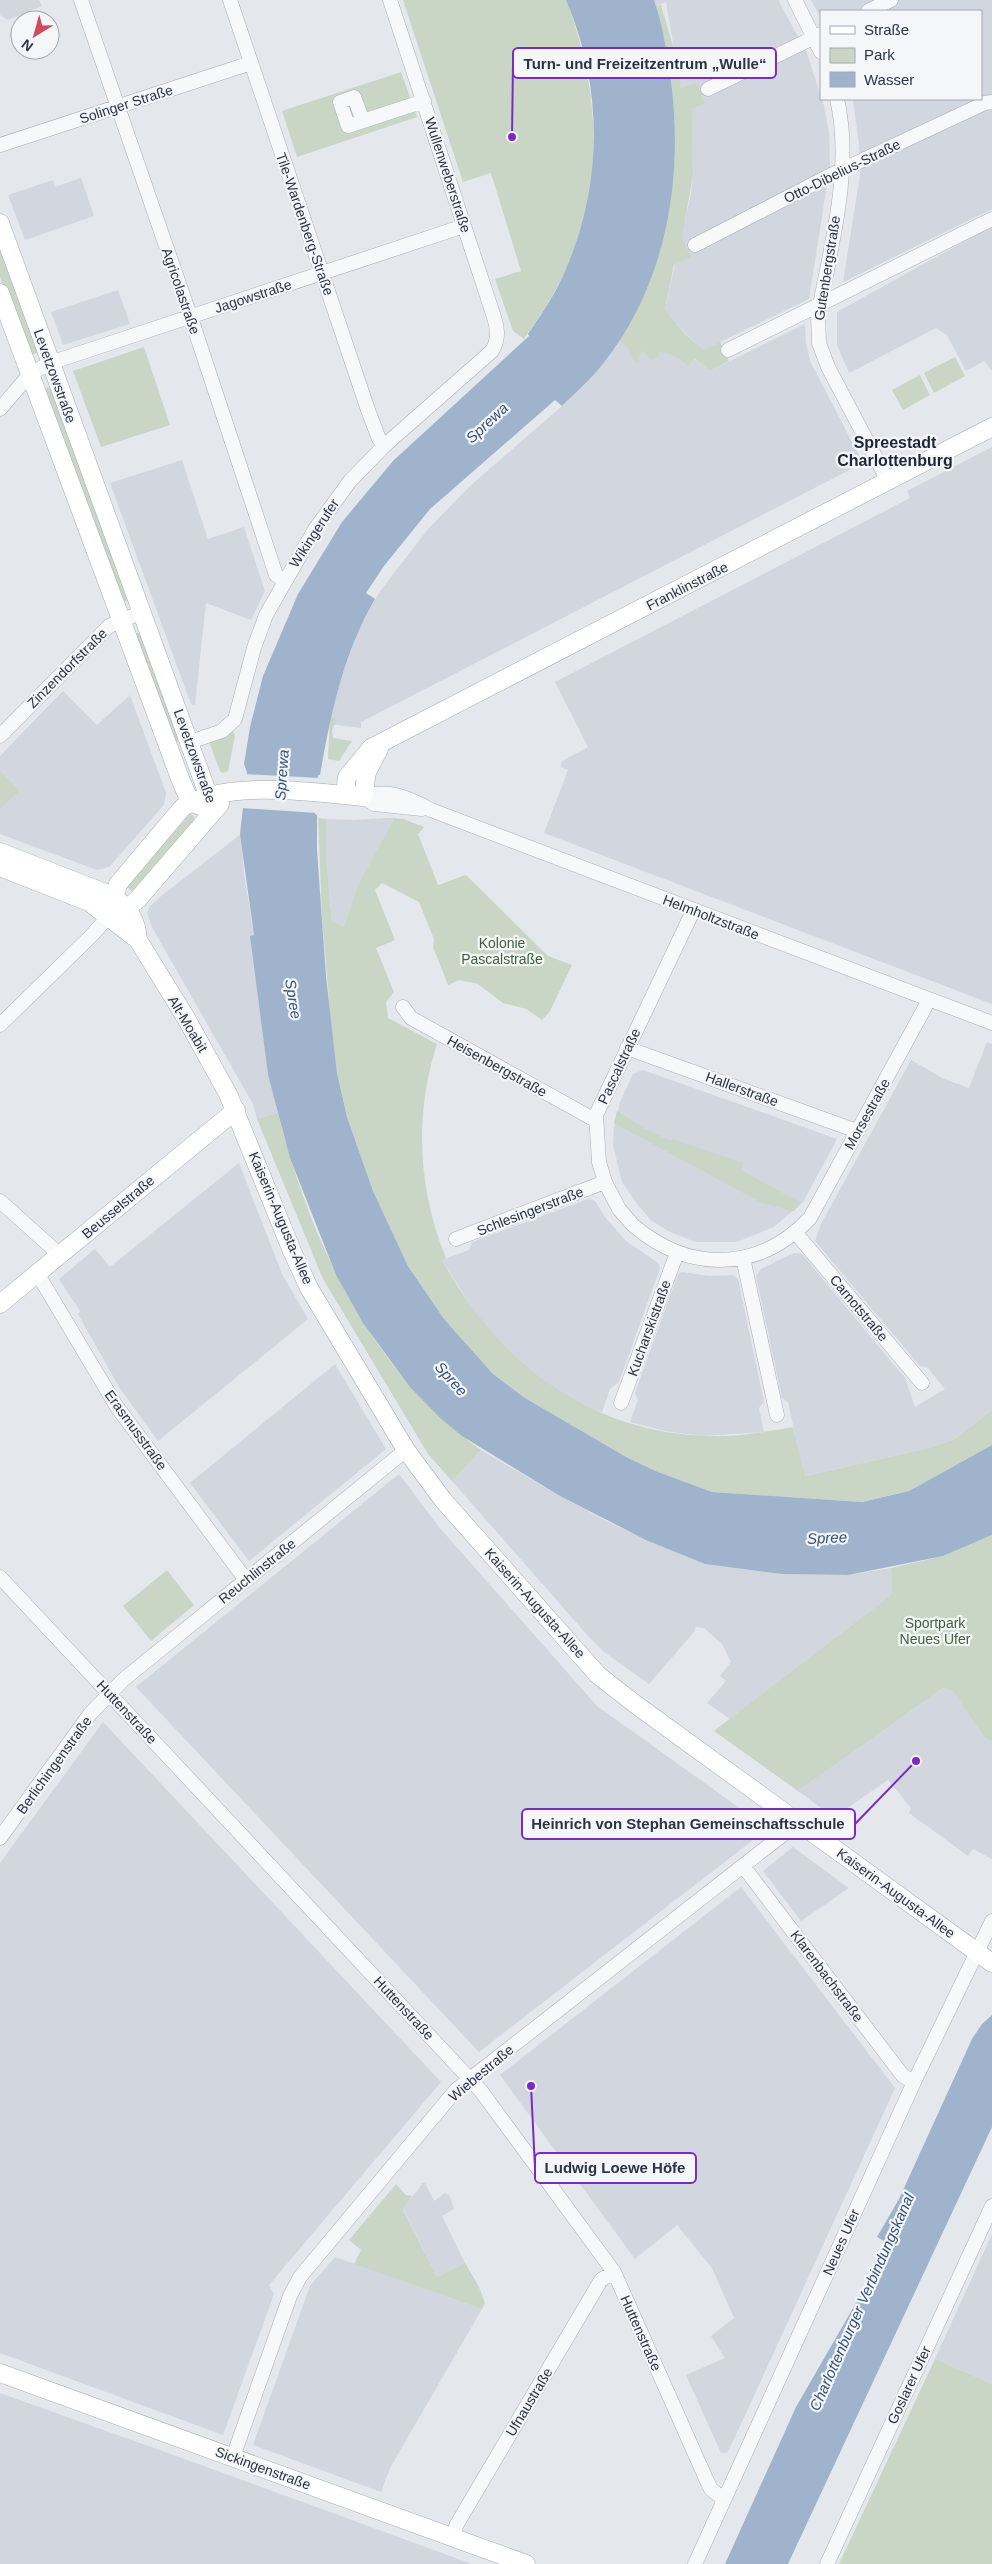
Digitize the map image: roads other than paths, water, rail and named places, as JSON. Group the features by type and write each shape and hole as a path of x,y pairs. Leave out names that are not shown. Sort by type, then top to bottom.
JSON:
{"main road":[{"name":"Levetzowstraße","path":"0,223 212,803 190,802 169,750 0,292"},
{"name":"Franklinstraße","path":"345,795 347,778 371,748 381,745 992,427"},
{"path":"169,750 190,742"},
{"path":"363,796 367,772 381,745"},
{"name":"Helmholtzstraße","path":"212,803 237,790 363,796"},
{"path":"109,916 113,896 122,878 182,808 190,802"},
{"path":"109,916 128,908 212,803"},
{"name":"Alt-Moabit","path":"0,852 113,896 128,908 137,929 138,940"},
{"name":"Alt-Moabit","path":"0,867 89,902 138,940 186,1018 236,1110"},
{"name":"Beusselstraße","path":"0,1304 236,1110"},
{"name":"Kaiserin-Augusta-Allee","path":"236,1110 299,1268 406,1450 449,1507 598,1674 635,1704 987,1959"},
{"name":"Sickingenstraße","path":"0,2373 526,2564"}],"street":[{"name":"Agricolastraße","path":"81,0 276,575 284,580"},
{"name":"Tile-Wardenberg-Straße","path":"230,0 379,439 384,446"},
{"name":"Wullenweberstraße","path":"390,0 497,330 497,343 492,351"},
{"path":"708,89 818,35 795,0"},
{"path":"870,10 891,0"},
{"name":"Solinger Straße","path":"0,145 251,63"},
{"name":"Gutenbergstraße","path":"837,100 843,137 844,169 820,305 818,335 828,366 888,481"},
{"path":"363,121 424,101"},
{"name":"Otto-Dibelius-Straße","path":"695,245 844,169 985,103 992,102"},
{"path":"728,350 992,219"},
{"name":"Jagowstraße","path":"0,409 30,374 50,363 464,226"},
{"name":"Wikingerufer","path":"190,742 222,731 235,719 254,648 266,615 284,580 328,510 350,481 384,446 492,351"},
{"name":"Zinzendorfstraße","path":"0,736 109,626 142,612"},
{"name":"Helmholtzstraße","path":"363,796 374,792 410,798 431,810 992,1023"},
{"name":"Pascalstraße","path":"693,911 627,1048 595,1120 599,1162 605,1182 619,1209 633,1225 654,1242 677,1253 711,1260 743,1258 776,1246 799,1229"},
{"path":"0,1025 92,936 109,916"},
{"name":"Morsestraße","path":"799,1229 810,1218 929,1000"},
{"name":"Heisenbergstraße","path":"403,1007 411,1018 595,1120"},
{"name":"Hallerstraße","path":"627,1048 857,1131"},
{"name":"Schlesingerstraße","path":"456,1239 605,1182"},
{"path":"0,1201 60,1255"},
{"name":"Carnotstraße","path":"799,1229 922,1383"},
{"name":"Kucharskistraße","path":"621,1403 677,1253"},
{"path":"743,1258 776,1415"},
{"name":"Erasmusstraße","path":"37,1273 117,1407 246,1580"},
{"name":"Reuchlinstraße","path":"110,1694 123,1680 406,1450"},
{"name":"Huttenstraße","path":"0,1576 470,2079 614,2272 707,2481 711,2489 723,2499"},
{"name":"Berlichingenstraße","path":"0,1838 89,1716 110,1694"},
{"name":"Wiebestraße","path":"233,2457 290,2296 300,2277 450,2097 470,2079 799,1822"},
{"name":"Klarenbachstraße","path":"742,1866 903,2076 914,2082"},
{"name":"Neues Ufer","path":"695,2564 914,2082 987,1959 992,1921"},
{"name":"Goslarer Ufer","path":"827,2564 992,2206"},
{"name":"Ufnaustraße","path":"452,2537 457,2524 601,2280 614,2272"}],"water":[{"path":"566,0 654,0 667,55 675,126 671,199 664,235 641,303 623,335 602,365 562,406 555,400 430,509 384,566 366,593 375,599 354,641 340,684 320,775 318,775 315,814 317,815 317,850 326,976 337,1073 347,1117 373,1191 408,1266 444,1319 493,1374 525,1398 628,1458 658,1472 712,1492 862,1502 909,1491 992,1445 992,1535 943,1556 848,1575 782,1574 705,1564 646,1540 560,1496 462,1436 440,1418 410,1387 363,1323 336,1275 290,1158 268,1075 250,936 254,935 240,834 247,772 244,764 250,727 263,676 298,594 342,522 393,461 529,336 528,334 556,290 572,255 583,219 590,183 594,146 593,109 588,72 579,35"},
{"name":"Charlottenburger Verbindungskanal","path":"992,2015 992,2127 788,2564 725,2564 796,2407 879,2263 881,2264 891,2246 877,2237 899,2199 972,2039 982,2024"}],"place":[{"name":"Turn- und Freizeitzentrum „Wulle“","path":"512,137"},
{"name":"Heinrich von Stephan Gemeinschaftsschule","path":"916,1761"},
{"name":"Ludwig Loewe Höfe","path":"531,2086"}],"district":[{"name":"Spreestadt Charlottenburg","path":"895,451"}],"water label":[{"name":"Sprewa","path":"487,423"},
{"name":"Sprewa","path":"282,775"},
{"name":"Spree","path":"293,999"},
{"name":"Spree","path":"451,1379"},
{"name":"Spree","path":"827,1538"}],"park label":[{"name":"Kolonie Pascalstraße","path":"502,952"},
{"name":"Sportpark Neues Ufer","path":"935,1632"}]}
